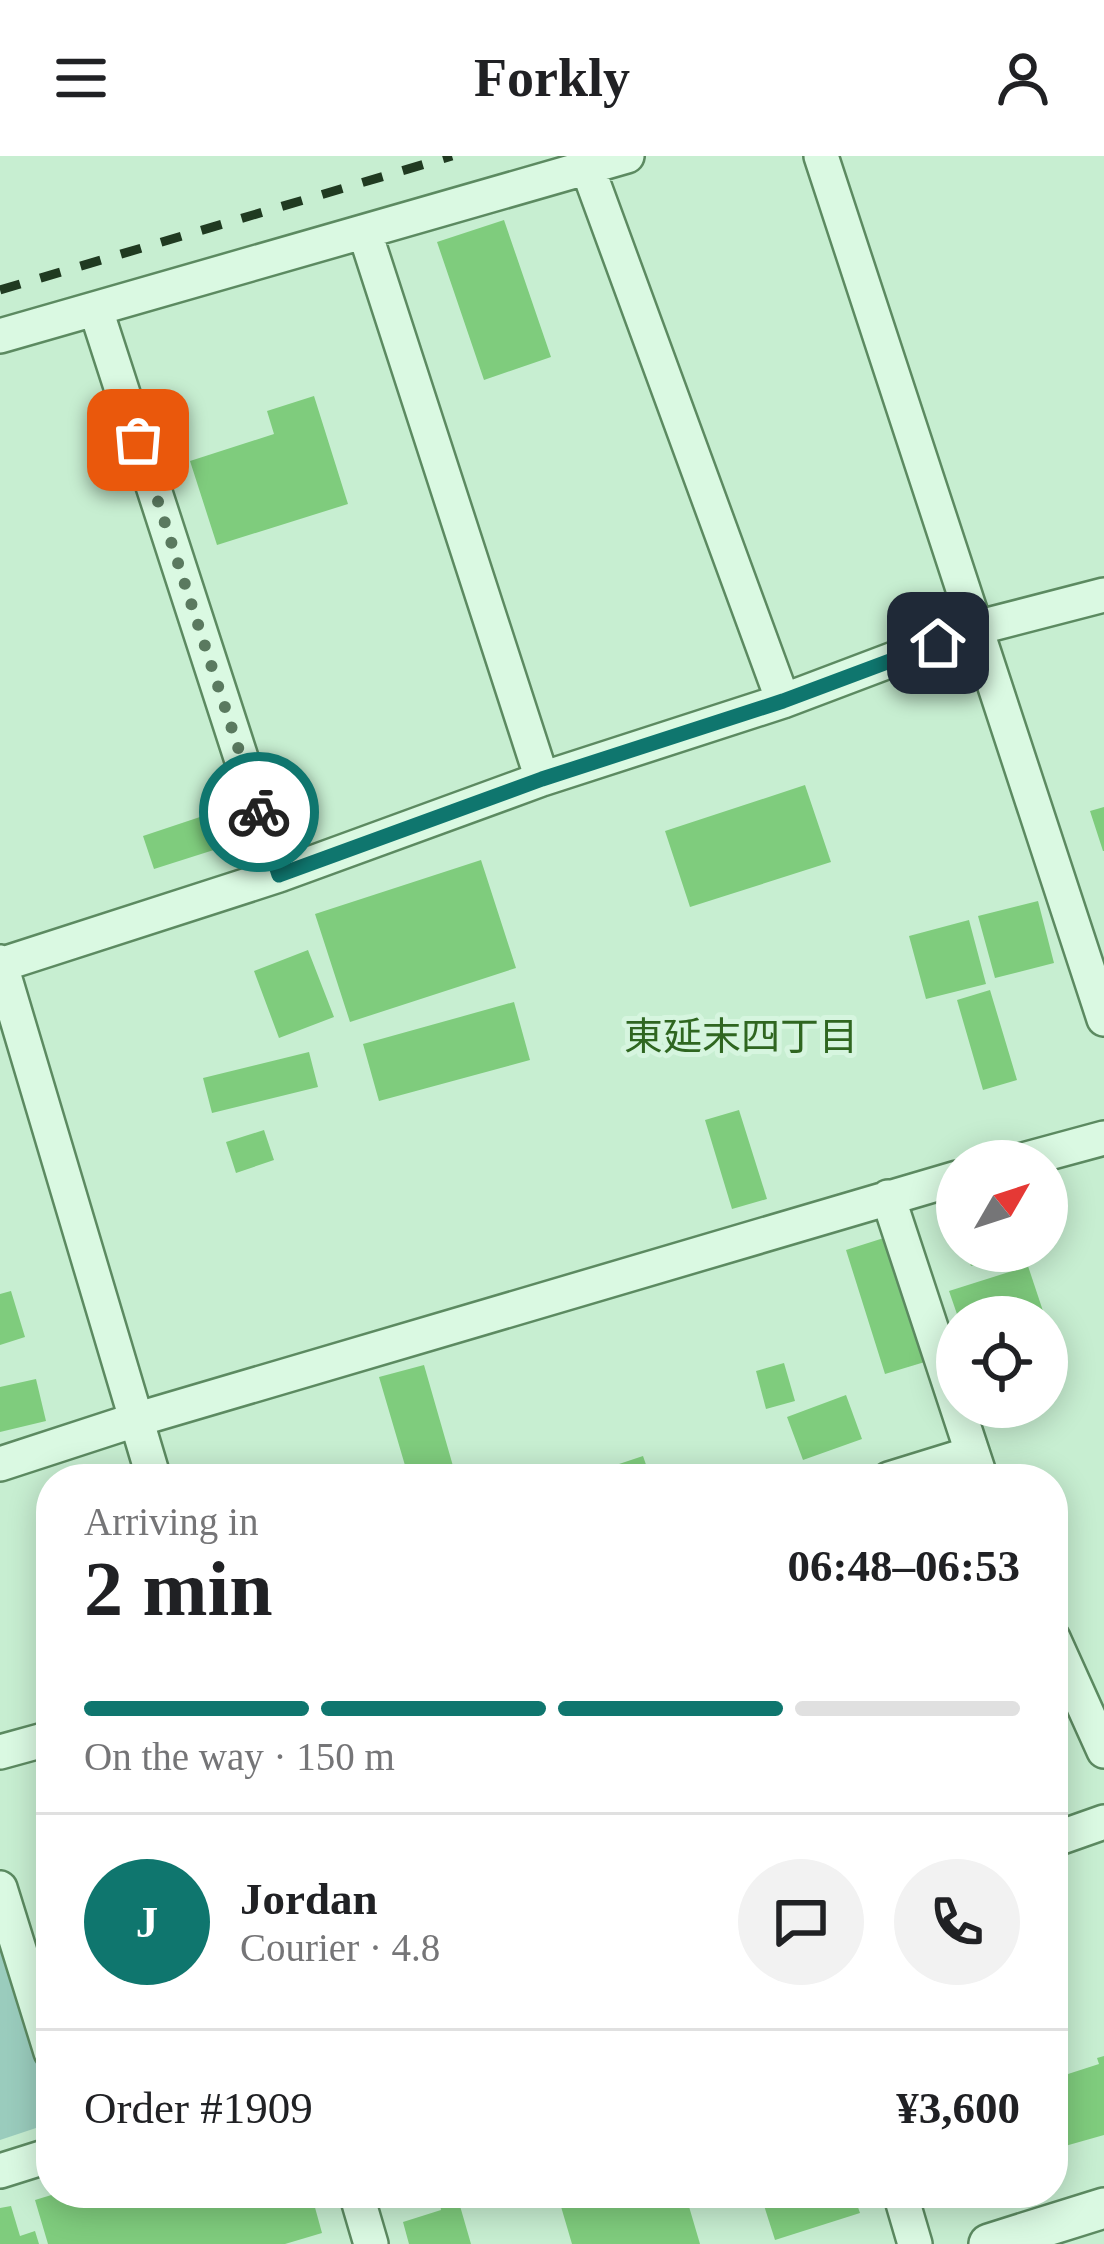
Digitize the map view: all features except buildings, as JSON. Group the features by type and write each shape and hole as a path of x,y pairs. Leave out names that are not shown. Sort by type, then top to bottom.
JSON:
{"street":[{"path":"0,336 627,156"},
{"path":"821,156 1104,1019"},
{"path":"588,169 783,701"},
{"path":"365,232 542,779"},
{"path":"96,310 279,875"},
{"path":"149,1464 0,964 279,875 542,779 783,701 976,628 1104,595"},
{"path":"1068,1148 1104,1138"},
{"path":"0,1464 936,1184"},
{"path":"888,1197 974,1464"},
{"path":"1068,1671 1104,1751"},
{"path":"0,1752 36,1742"},
{"path":"1068,1835 1104,1822"},
{"path":"0,1888 36,2004"},
{"path":"0,2171 36,2160"},
{"path":"360,2208 371,2244"},
{"path":"904,2208 915,2244"},
{"path":"989,2244 1104,2208"}],"shaded area":[{"path":"0,1937 36,2049 36,2128 0,2140"}],"railway":[{"path":"0,290 452,156"}],"way so far":[{"path":"138,440 259,812"}],"district":[{"name":"東延末四丁目","path":"741,1036"}],"route":[{"path":"259,812 279,875 938,643"}]}
